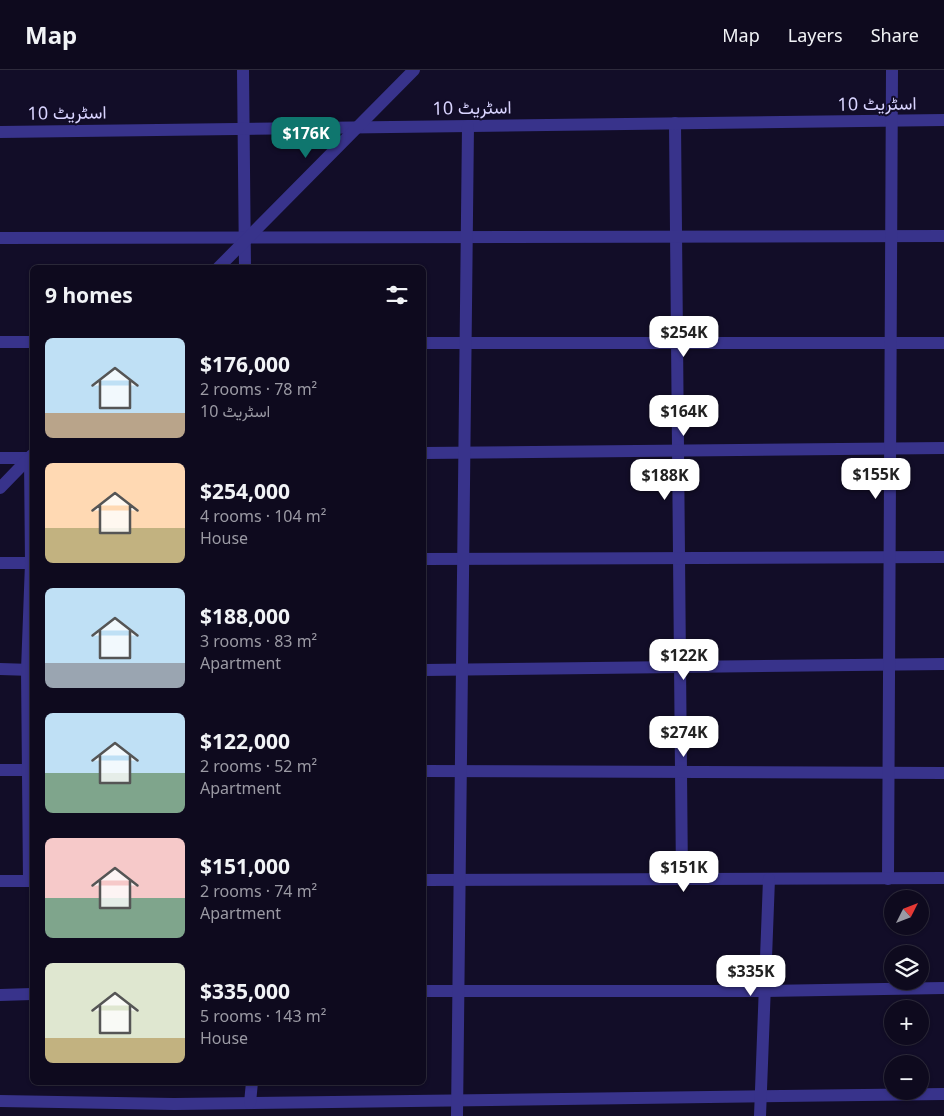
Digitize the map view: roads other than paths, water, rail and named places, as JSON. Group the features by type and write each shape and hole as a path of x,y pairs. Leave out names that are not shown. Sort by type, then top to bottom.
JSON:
{"street":[{"path":"243,70 245,265"},
{"path":"221,265 414,70"},
{"path":"888,878 892,70"},
{"name":"اسٹریٹ 10","path":"0,132 944,120"},
{"path":"675,124 682,879"},
{"path":"457,1116 468,126"},
{"path":"0,238 246,239 944,236"},
{"path":"0,342 30,342"},
{"path":"426,343 944,343"},
{"path":"426,453 944,448"},
{"path":"0,458 30,457"},
{"path":"0,488 30,459"},
{"path":"426,559 944,557"},
{"path":"0,563 30,563"},
{"path":"426,670 944,664"},
{"path":"0,670 30,670 30,770 0,770"},
{"path":"426,771 944,773"},
{"path":"426,880 944,878"},
{"path":"760,1116 768,879"},
{"path":"0,881 30,881"},
{"path":"426,990 765,991 944,988"},
{"path":"0,995 30,994"},
{"path":"250,1103 252,1085"},
{"path":"0,1101 174,1110 250,1103 944,1094"}]}
